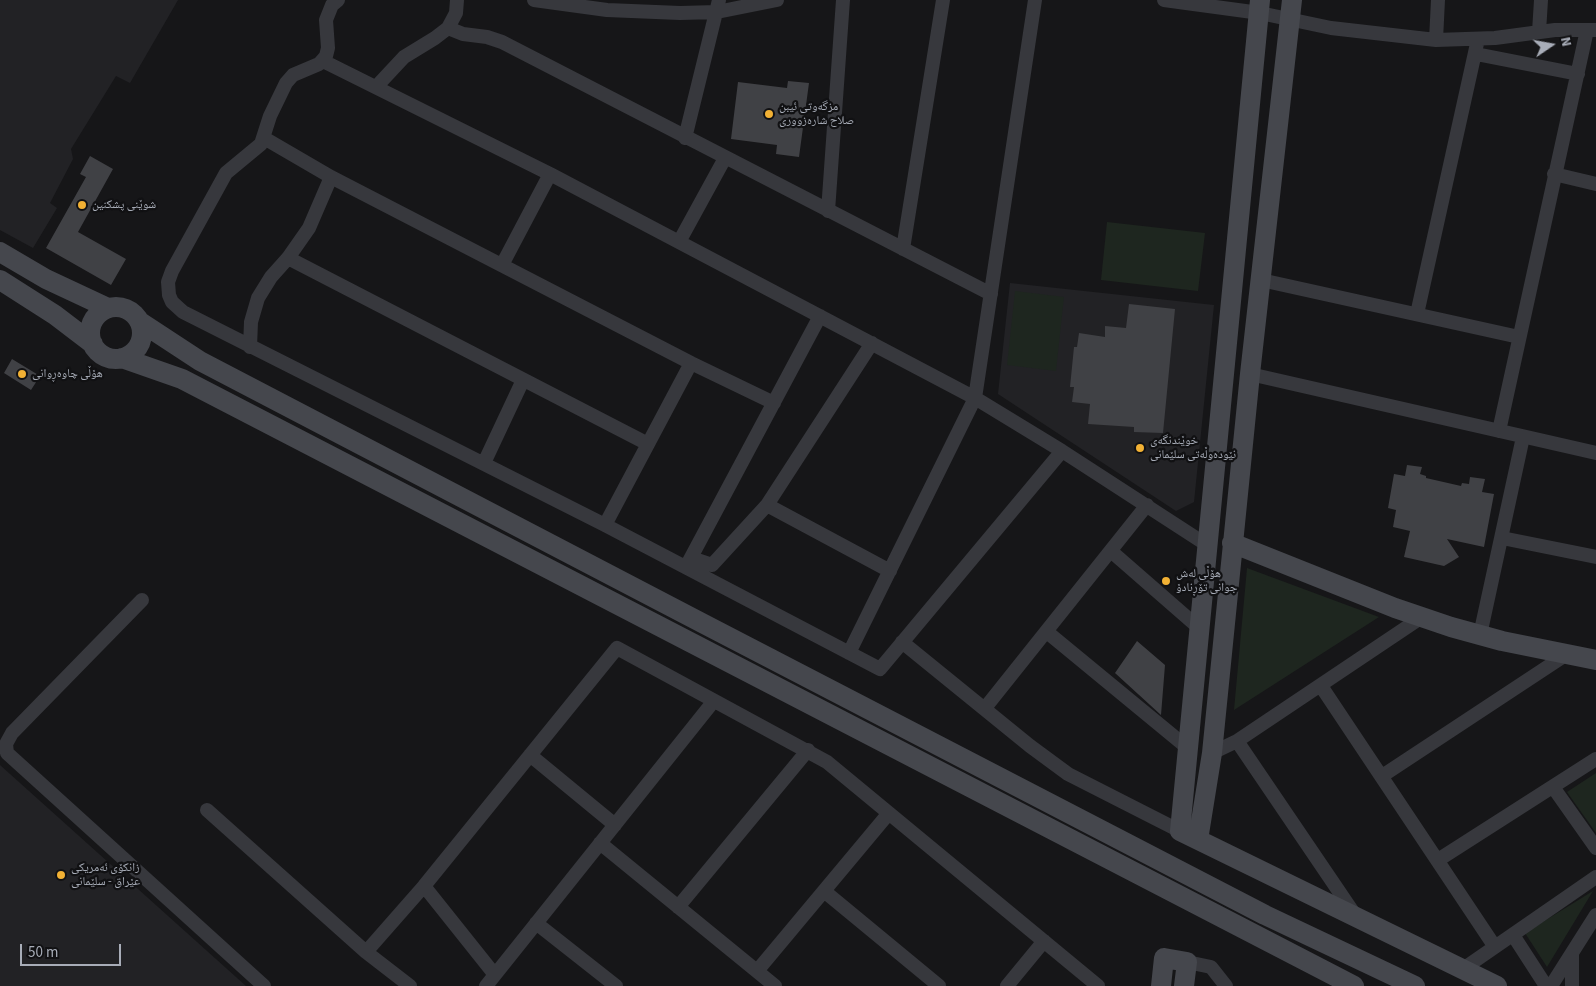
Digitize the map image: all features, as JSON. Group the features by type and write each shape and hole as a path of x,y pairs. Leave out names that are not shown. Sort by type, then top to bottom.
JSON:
{"main road":[{"path":"1189,836 1212,753 1232,543 1292,0"},
{"path":"1189,836 1189,749 1198,627 1260,6"},
{"path":"1354,986 182,379 122,358 105,356 55,315 1,281 7,256 59,286 108,308 124,308 139,321 200,361 1256,910 1415,986"},
{"path":"92,344 91,326 97,314 108,308"},
{"path":"122,358 135,350 139,344 141,336 139,321"},
{"path":"1214,464 1241,468"},
{"path":"1232,543 1422,617 1480,635 1596,660"},
{"path":"1189,749 1212,753"},
{"path":"1189,836 1497,986"},
{"path":"1160,986 1164,958 1187,962 1184,986"}],"street":[{"path":"338,0 332,5 326,20 328,48 323,61 314,67 298,72 289,79 273,108 264,138 257,148 239,160 226,173 172,271 168,282 169,295 177,308 250,348 605,525 688,563 880,669 1062,451"},
{"path":"376,87 404,56 448,28 456,12 457,0"},
{"path":"534,0 644,12 777,0"},
{"path":"828,211 843,0"},
{"path":"903,249 942,0"},
{"path":"849,652 975,398 1035,0"},
{"path":"1164,0 1260,6 1290,21 1436,40 1478,39 1539,32 1591,30 1578,74 1554,174 1499,432"},
{"path":"1436,40 1438,0"},
{"path":"1539,32 1541,0"},
{"path":"685,138 718,6"},
{"path":"448,28 463,34 495,39 991,294"},
{"path":"1418,314 1478,39"},
{"path":"1476,54 1578,74"},
{"path":"323,61 550,174 975,398 1062,451 1207,545"},
{"path":"264,138 331,177 774,403"},
{"path":"679,242 725,158"},
{"path":"502,265 550,174"},
{"path":"1554,174 1596,184"},
{"path":"250,348 251,322 258,298 271,277 288,258 318,212 331,177"},
{"path":"288,258 648,444"},
{"path":"1261,280 1519,337"},
{"path":"688,563 820,316"},
{"path":"688,563 712,565 767,505 872,343"},
{"path":"605,525 691,362"},
{"path":"1250,374 1499,432 1596,452"},
{"path":"484,463 523,380"},
{"path":"1480,635 1524,437"},
{"path":"767,505 890,571"},
{"path":"985,708 1147,506"},
{"path":"1502,538 1596,557"},
{"path":"1112,552 1198,627"},
{"path":"142,600 12,733 6,744 7,753 264,986"},
{"path":"1212,753 1237,742 1422,617"},
{"path":"1047,632 1189,749"},
{"path":"902,642 1030,746 1068,774 1189,836"},
{"path":"366,952 424,886 616,648 713,702 808,750 827,762 1098,986"},
{"path":"1382,776 1567,654"},
{"path":"1322,686 1495,947"},
{"path":"424,886 490,981 713,702"},
{"path":"1237,742 1355,916"},
{"path":"678,907 808,750"},
{"path":"530,755 615,824"},
{"path":"1438,860 1596,759"},
{"path":"1553,787 1596,848"},
{"path":"207,810 366,952 410,986"},
{"path":"757,972 889,813"},
{"path":"600,843 775,986"},
{"path":"1463,969 1596,877"},
{"path":"824,891 939,986"},
{"path":"1550,986 1595,917"},
{"path":"536,923 616,986"},
{"path":"1513,935 1546,986"},
{"path":"1007,986 1044,941"},
{"path":"1572,953 1572,986"},
{"path":"1187,962 1211,967 1226,986"}],"shaded area":[{"path":"0,0 178,0 130,83 116,76 71,149 73,159 50,203 57,208 33,248 0,230"},
{"path":"1107,222 1205,233 1198,291 1101,280"},
{"name":"خوێندنگەی نێوده‌وڵه‌تی سلێمانی","path":"1010,283 1214,305 1194,502 1176,511 998,394"},
{"path":"1015,291 1064,297 1056,371 1007,365"},
{"path":"1247,568 1379,617 1234,710"},
{"name":"زانکۆی ئەمریکی عێراق - سلێمانی","path":"0,765 246,986 0,986"},
{"path":"1596,773 1596,833 1567,792"},
{"path":"1593,891 1547,967 1525,933"}],"building":[{"name":"مزگەوتی ئیبن صلاح شارەزووری","path":"788,81 809,83 799,157 776,154 777,145 731,139 738,82 787,88"},
{"name":"شوێنی پشکنین","path":"90,156 113,169 78,232 126,259 111,285 46,248 86,177 80,174"},
{"path":"1129,304 1175,309 1163,433 1134,432 1134,427 1088,424 1090,404 1072,402 1074,387 1070,387 1074,347 1077,347 1079,333 1105,337 1105,326 1126,328"},
{"name":"هۆڵی چاوەڕوانی","path":"12,359 40,376 31,390 4,373"},
{"path":"1407,465 1422,467 1420,474 1426,476 1426,478 1461,486 1462,483 1469,484 1470,477 1485,479 1482,492 1494,494 1484,547 1447,539 1459,557 1444,566 1404,557 1410,531 1393,527 1396,510 1388,508 1394,474 1405,476"},
{"path":"1137,641 1165,665 1161,715 1115,673"}],"place":[{"name":"مزگەوتی ئیبن صلاح شارەزووری","path":"769,114"},
{"name":"شوێنی پشکنین","path":"82,205"},
{"name":"هۆڵی چاوەڕوانی","path":"22,374"},
{"name":"خوێندنگەی نێوده‌وڵه‌تی سلێمانی","path":"1140,448"},
{"name":"ھۆڵی لەش جوانی تۆڕنادۆ","path":"1166,581"},
{"name":"زانکۆی ئەمریکی عێراق - سلێمانی","path":"61,875"}]}
